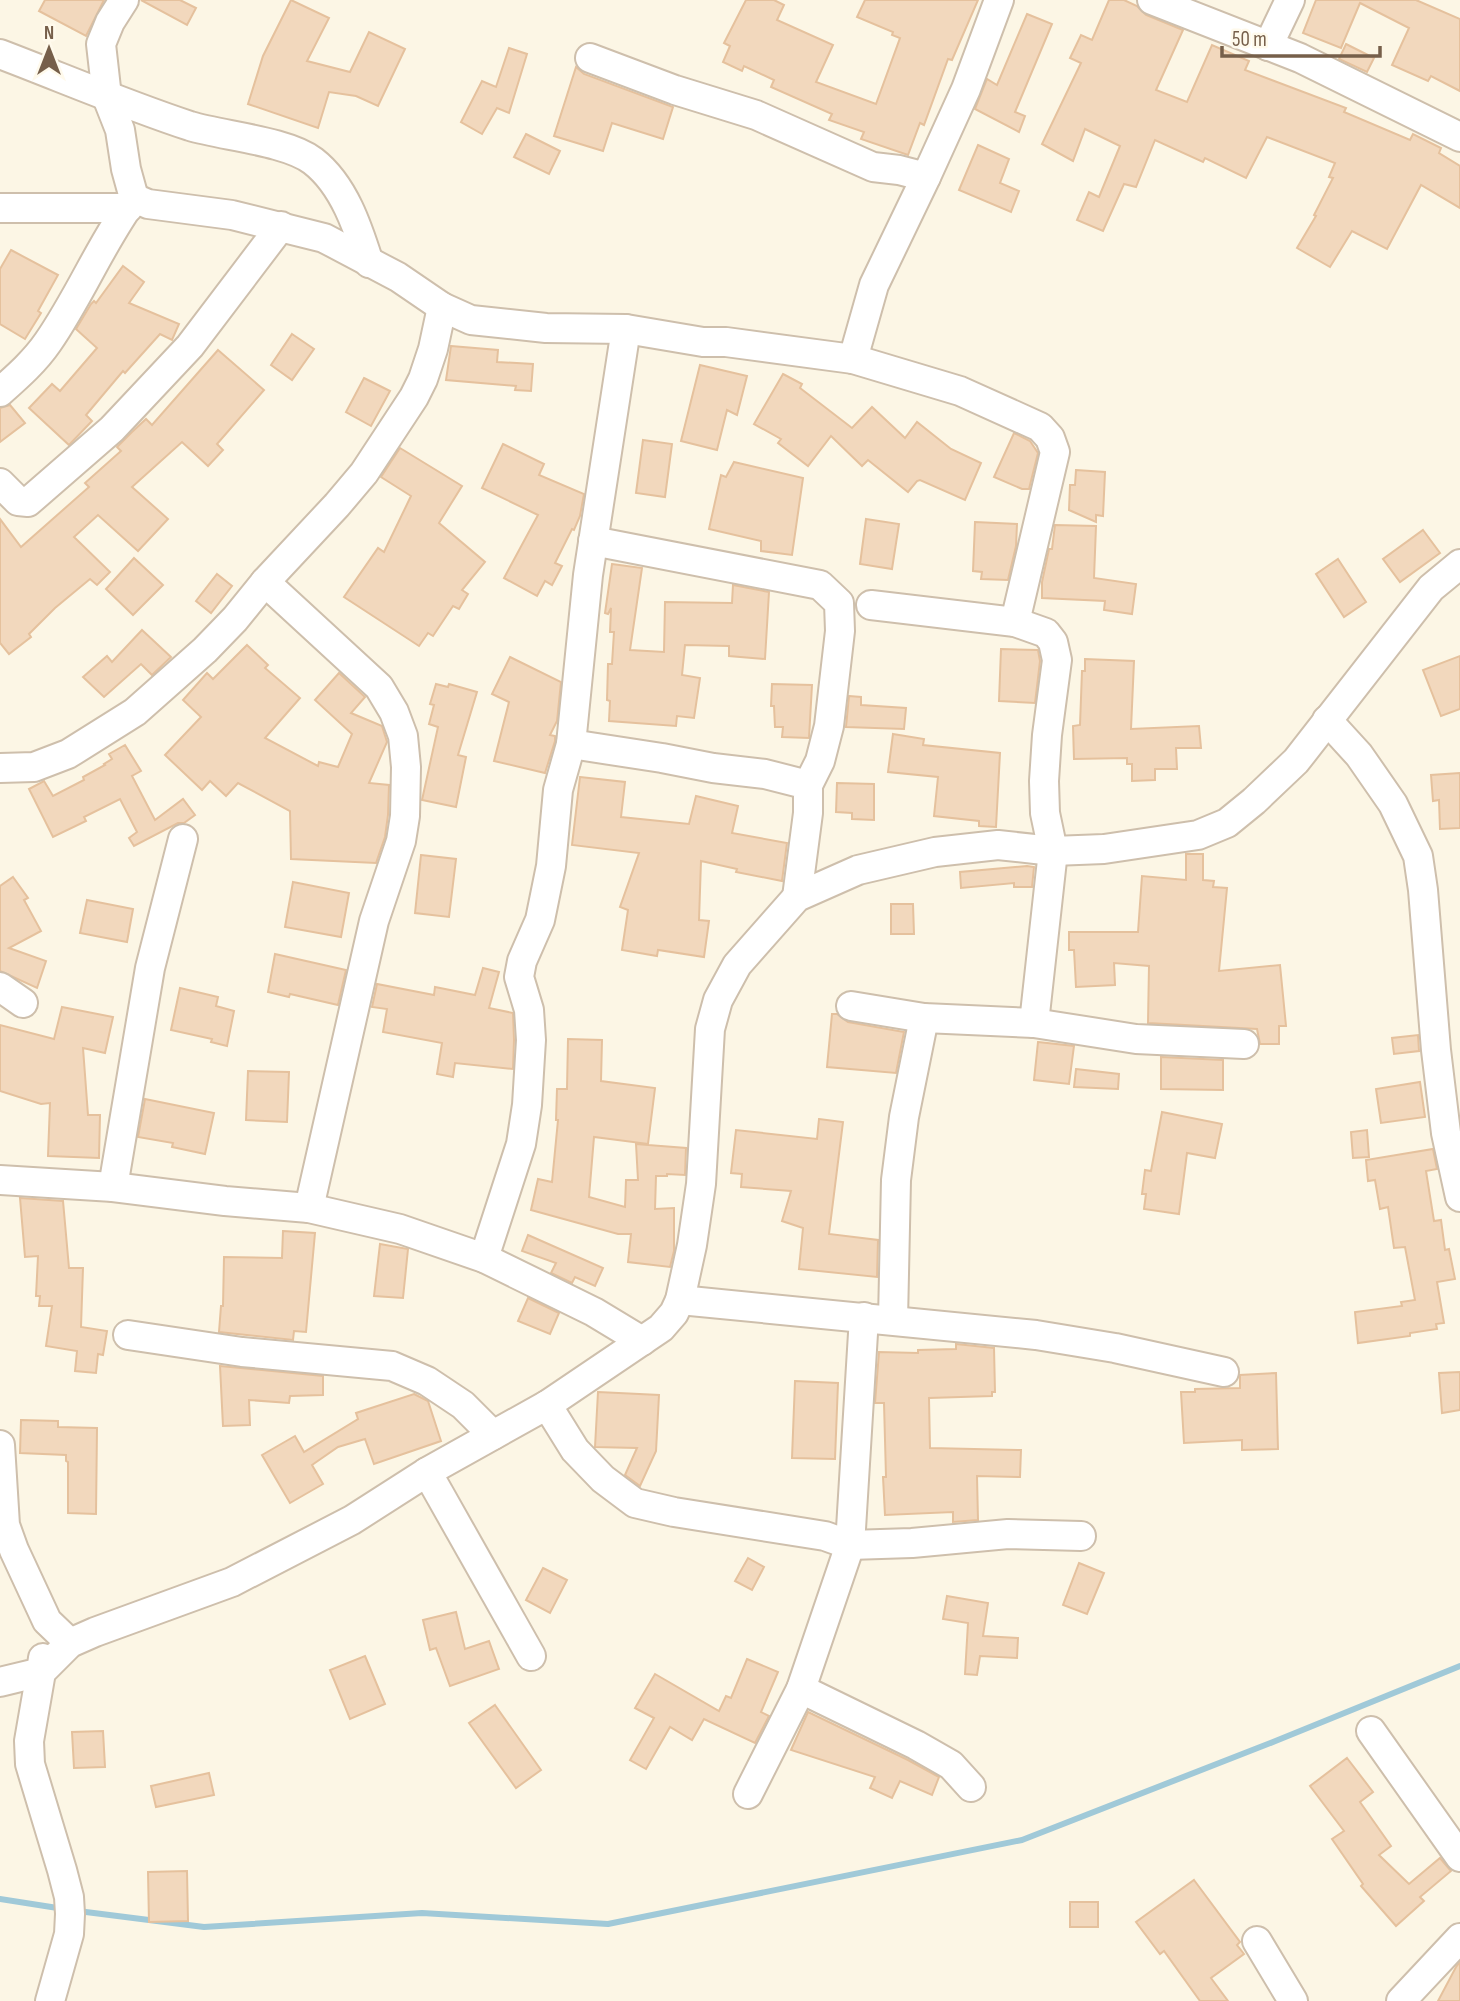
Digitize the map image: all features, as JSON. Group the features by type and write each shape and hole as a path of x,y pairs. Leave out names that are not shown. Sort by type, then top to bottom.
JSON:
{"street":[{"path":"0,392 30,365 48,342 117,221 131,203 120,130 107,97 101,44 110,22 124,0"},
{"path":"853,359 874,285 966,89 999,0"},
{"path":"1152,0 1300,58 1460,137"},
{"path":"1268,46 1290,0"},
{"path":"0,54 107,97 193,127 283,148 312,160 345,201 362,239 369,263"},
{"path":"590,58 675,90 756,115 873,167 926,177"},
{"path":"0,208 131,203 232,215 324,238 398,277 442,307 471,320 546,328 626,329 703,342 726,342 853,359 960,391 1040,427 1050,438 1055,452 1015,622"},
{"path":"0,483 18,501 27,502 111,429 190,346 281,226"},
{"path":"0,768 34,767 68,754 135,712 205,650 235,619 364,473 414,397 433,349 442,307"},
{"path":"484,1258 521,1144 527,1105 531,1040 529,1010 519,977 522,961 540,920 551,866 558,790 570,744 587,575 626,329"},
{"path":"593,541 820,585 839,603 830,726 820,761 808,785 808,813 796,897"},
{"path":"0,1682 41,1672 70,1643 232,1582 352,1520 427,1472 547,1405 661,1328 674,1313 680,1300 701,1184 710,1029 718,1000 737,965 796,897 858,870 935,852 998,845 1053,851 1104,849 1198,835 1227,823 1254,802 1296,761 1431,588 1460,564"},
{"path":"265,582 379,687 394,712 403,736 406,767 405,816 401,841 374,921 309,1208"},
{"path":"871,605 1015,622 1046,634 1053,642 1057,660 1044,781 1045,813 1053,851 1034,1023"},
{"path":"1327,720 1359,755 1393,804 1418,856 1446,1132 1460,1197"},
{"path":"570,744 765,774 808,785"},
{"path":"113,1187 150,968 183,839"},
{"path":"0,987 23,1003"},
{"path":"851,1006 924,1018 1034,1023 1136,1039 1244,1044"},
{"path":"893,1320 897,1180 904,1117 924,1018"},
{"path":"0,1180 113,1187 309,1208 400,1229 484,1258 594,1312 642,1342"},
{"path":"680,1300 1036,1335 1115,1348 1224,1372"},
{"path":"748,1794 801,1689 850,1545 863,1317"},
{"path":"128,1335 242,1352 392,1366 427,1381 463,1405 494,1435"},
{"path":"547,1405 575,1450 603,1479 635,1503 674,1512 825,1536 850,1545 912,1543 1008,1534 1081,1536"},
{"path":"0,1445 5,1525 47,1621 70,1643"},
{"path":"427,1472 531,1656"},
{"path":"47,1621 29,1741 30,1764 62,1870 70,1914 69,1934 50,2001"},
{"path":"801,1689 951,1765 971,1787"},
{"path":"1371,1731 1460,1857"},
{"path":"1401,2001 1460,1938"},
{"path":"1257,1941 1293,2001"}],"building":[{"path":"45,0 104,0 86,36 39,11"},
{"path":"141,0 180,0 196,8 187,25"},
{"path":"291,0 329,18 307,61 350,72 369,32 405,49 378,106 356,96 329,92 318,128 248,104 263,56"},
{"path":"746,0 774,0 784,5 777,20 833,45 816,82 876,104 900,38 892,35 893,32 857,17 865,0 978,0 952,60 948,59 924,125 920,123 908,155 861,139 864,132 829,120 832,114 771,87 774,80 744,66 742,71 723,62 730,46 724,43"},
{"path":"1109,0 1124,0 1137,6 1146,15 1183,30 1156,90 1187,102 1212,45 1249,61 1245,70 1346,108 1344,112 1410,140 1413,134 1441,148 1439,153 1460,166 1460,208 1421,185 1387,249 1352,231 1330,267 1297,248 1316,216 1314,215 1333,178 1329,177 1335,163 1267,137 1246,178 1205,158 1203,162 1155,140 1136,187 1124,184 1103,231 1077,220 1089,192 1099,197 1120,146 1085,129 1073,161 1042,144 1081,63 1070,58 1081,35 1092,40"},
{"path":"1316,0 1416,0 1460,19 1460,91 1431,76 1428,81 1392,65 1409,28 1360,3 1341,48 1303,33"},
{"path":"1027,14 1052,24 1015,112 1025,116 1019,132 975,109 987,79 997,85"},
{"path":"1346,44 1374,58 1367,72 1339,59"},
{"path":"509,48 527,54 509,113 497,108 482,134 461,122 482,81 496,87"},
{"path":"576,67 584,74 673,107 663,139 612,123 603,151 554,136"},
{"path":"526,134 560,151 549,174 514,157"},
{"path":"978,145 1009,159 1000,183 1019,191 1011,212 959,190"},
{"path":"11,250 58,275 38,311 41,313 25,339 0,324 0,269"},
{"path":"123,266 144,282 129,303 179,324 172,340 160,334 125,373 123,371 86,415 92,421 69,445 29,408 52,384 60,391 97,348 76,329 91,304 94,301 96,303"},
{"path":"292,334 314,349 292,380 271,365"},
{"path":"451,346 498,350 497,362 533,364 531,391 515,390 516,386 446,380"},
{"path":"218,350 264,390 217,444 223,450 208,466 182,442 132,487 168,519 138,551 98,515 74,537 110,572 97,585 90,579 55,608 29,634 31,637 9,654 0,643 0,519 21,547 89,487 85,483 121,451 117,447 132,432 146,419 152,425"},
{"path":"700,365 747,376 737,415 727,410 717,450 681,441"},
{"path":"783,374 802,384 800,388 852,428 872,407 905,438 917,422 951,449 981,463 965,500 920,480 908,492 868,460 862,466 831,436 808,466 778,443 781,439 754,424"},
{"path":"364,378 390,391 371,426 346,412"},
{"path":"10,405 25,423 0,442 0,408"},
{"path":"1014,433 1030,441 1038,453 1029,489 1022,489 994,477"},
{"path":"643,440 672,444 665,497 636,493"},
{"path":"503,444 544,464 539,475 584,494 580,516 555,563 562,566 552,585 545,581 537,596 504,578 538,515 482,488"},
{"path":"400,448 462,486 439,523 485,562 462,590 468,594 459,609 453,606 433,636 428,633 419,646 344,597 378,548 384,552 411,496 381,477"},
{"path":"734,462 803,478 792,555 761,551 761,541 709,529 721,475 726,477"},
{"path":"1076,470 1105,472 1103,516 1096,515 1096,522 1069,510 1070,485 1075,485"},
{"path":"866,519 899,524 892,569 860,564"},
{"path":"975,522 1017,524 1016,546 1008,580 981,579 982,572 973,571"},
{"path":"1055,525 1096,526 1094,578 1136,584 1132,614 1104,610 1105,601 1042,598 1042,582 1049,549 1052,549"},
{"path":"1423,530 1440,553 1400,582 1383,559"},
{"path":"134,558 163,585 133,615 106,589"},
{"path":"1338,559 1366,602 1344,617 1316,574"},
{"path":"612,564 642,568 630,650 664,652 665,602 732,603 733,585 769,592 765,659 729,656 729,646 685,645 682,675 700,678 694,718 677,716 676,726 609,721 608,664 612,664 614,632 610,632 611,608 608,614 605,613"},
{"path":"217,574 232,586 211,613 196,601"},
{"path":"142,630 171,657 152,675 141,664 104,697 83,677 107,656 112,662"},
{"path":"247,645 268,665 265,668 300,698 265,738 318,766 319,762 338,767 352,734 315,700 339,673 365,697 351,713 382,726 387,742 369,783 389,785 385,837 376,863 291,859 290,811 238,783 226,796 210,781 202,790 165,755 201,717 183,700 207,673 213,679"},
{"path":"1001,649 1038,650 1040,661 1035,703 999,701"},
{"path":"1460,656 1460,709 1441,716 1423,670"},
{"path":"510,657 561,682 557,721 550,735 555,736 555,741 545,773 494,761 509,702 492,694"},
{"path":"1085,659 1134,661 1131,729 1199,726 1201,748 1176,748 1177,769 1155,769 1155,780 1132,781 1132,764 1127,764 1127,758 1074,759 1073,726 1080,725"},
{"path":"436,684 448,687 449,684 477,692 458,755 466,757 456,807 422,800 438,727 429,724 434,705 430,704"},
{"path":"772,684 812,685 809,738 782,737 783,727 775,727 774,706 771,706"},
{"path":"849,696 861,697 861,705 906,708 904,729 846,727"},
{"path":"893,734 924,739 923,745 1000,753 996,827 979,826 979,821 934,816 938,777 888,772"},
{"path":"125,745 141,771 132,776 155,820 183,799 195,815 184,823 178,823 134,846 129,838 137,832 120,799 84,817 86,821 53,837 29,789 44,781 53,796 84,780 83,777 112,759 109,754"},
{"path":"1460,773 1460,828 1440,829 1439,800 1433,801 1431,775"},
{"path":"580,777 625,782 621,817 689,824 696,796 738,806 732,833 787,843 782,881 736,872 737,869 701,861 699,920 709,921 704,957 658,950 657,956 622,950 628,910 620,907 639,853 572,845"},
{"path":"837,783 874,784 874,820 852,819 852,813 836,812"},
{"path":"1186,854 1203,854 1203,880 1214,881 1213,887 1227,888 1219,971 1280,965 1286,1026 1279,1026 1279,1044 1260,1044 1257,1029 1148,1023 1149,966 1114,963 1115,985 1076,987 1074,950 1069,950 1069,932 1138,932 1142,876 1186,880"},
{"path":"421,855 456,859 449,917 415,913"},
{"path":"1034,867 1032,887 1014,887 1014,883 961,888 960,872"},
{"path":"13,877 28,898 24,900 41,931 9,948 46,961 37,988 0,971 0,886"},
{"path":"293,882 349,893 341,937 285,927"},
{"path":"87,900 133,909 127,942 80,933"},
{"path":"891,904 913,904 914,934 891,934"},
{"path":"275,954 346,970 338,1005 268,992"},
{"path":"483,968 499,972 489,1008 513,1013 513,1069 455,1063 453,1077 437,1074 442,1043 383,1032 387,1009 372,1007 377,984 434,995 435,987 475,995"},
{"path":"180,988 218,997 216,1006 234,1011 227,1046 211,1042 212,1039 171,1030"},
{"path":"62,1007 113,1017 105,1053 83,1048 88,1115 100,1115 99,1158 48,1156 50,1103 41,1104 0,1091 0,1025 54,1039"},
{"path":"832,1014 837,1014 848,1022 904,1032 896,1073 827,1067"},
{"path":"1418,1035 1419,1051 1394,1054 1392,1038"},
{"path":"568,1039 602,1040 601,1081 655,1088 648,1144 594,1137 589,1197 625,1207 626,1180 638,1180 636,1144 686,1148 685,1175 656,1176 655,1209 674,1208 674,1251 670,1267 628,1262 631,1234 618,1234 531,1210 538,1179 552,1182 558,1120 557,1089 567,1089"},
{"path":"1038,1042 1074,1046 1069,1084 1034,1080"},
{"path":"1161,1057 1223,1060 1223,1090 1161,1089"},
{"path":"1076,1069 1119,1074 1118,1089 1074,1087"},
{"path":"248,1071 289,1072 287,1122 246,1120"},
{"path":"1420,1082 1425,1117 1381,1123 1376,1089"},
{"path":"145,1099 214,1113 205,1154 172,1147 173,1143 138,1137"},
{"path":"1162,1112 1222,1124 1215,1158 1187,1153 1179,1214 1144,1209 1146,1194 1142,1194 1145,1170 1151,1171"},
{"path":"819,1119 843,1122 829,1234 878,1240 877,1277 799,1269 803,1228 782,1221 791,1191 741,1187 742,1174 731,1173 736,1130 817,1139"},
{"path":"1367,1130 1369,1157 1353,1158 1351,1132"},
{"path":"1433,1149 1437,1169 1426,1171 1434,1221 1441,1220 1445,1250 1449,1249 1455,1279 1437,1282 1444,1323 1436,1324 1437,1329 1410,1333 1410,1336 1358,1343 1355,1312 1402,1306 1401,1302 1415,1300 1405,1247 1394,1248 1388,1207 1380,1209 1375,1180 1368,1181 1366,1160"},
{"path":"20,1198 63,1201 69,1268 83,1268 81,1327 107,1331 103,1355 98,1354 96,1373 75,1371 77,1351 46,1346 52,1306 39,1306 40,1296 36,1296 38,1256 25,1257"},
{"path":"283,1231 315,1233 306,1332 294,1331 293,1340 219,1332 223,1306 224,1257 282,1258"},
{"path":"528,1235 603,1268 595,1286 575,1277 572,1283 551,1273 556,1263 522,1251"},
{"path":"380,1244 408,1249 403,1298 374,1296"},
{"path":"528,1298 559,1313 550,1334 518,1321"},
{"path":"956,1344 994,1348 995,1392 992,1392 992,1396 929,1398 930,1448 1021,1450 1020,1477 977,1476 978,1520 953,1522 953,1512 885,1515 884,1403 875,1403 879,1352 918,1353 918,1350 956,1349"},
{"path":"220,1366 323,1376 323,1395 290,1396 289,1403 249,1400 250,1425 223,1426"},
{"path":"1460,1372 1460,1410 1442,1413 1439,1373"},
{"path":"1276,1373 1278,1449 1242,1450 1242,1440 1184,1443 1181,1392 1240,1388 1240,1375"},
{"path":"795,1381 838,1383 835,1459 792,1458"},
{"path":"598,1392 659,1395 656,1451 640,1486 625,1475 637,1448 595,1447"},
{"path":"414,1394 428,1401 441,1441 374,1464 365,1439 338,1447 312,1465 323,1484 290,1503 262,1455 295,1436 304,1452 358,1419 356,1413"},
{"path":"21,1420 58,1421 58,1427 97,1428 96,1514 68,1513 66,1455 20,1453"},
{"path":"748,1558 764,1567 752,1590 735,1581"},
{"path":"1079,1563 1104,1573 1087,1614 1063,1605"},
{"path":"543,1568 567,1580 550,1613 526,1600"},
{"path":"947,1596 988,1603 983,1636 1018,1638 1017,1658 980,1656 977,1675 965,1674 968,1623 943,1619"},
{"path":"456,1612 465,1649 489,1641 499,1669 450,1686 436,1648 430,1650 423,1620"},
{"path":"365,1656 385,1704 350,1719 330,1670"},
{"path":"747,1659 778,1672 761,1712 769,1716 755,1743 704,1719 692,1740 670,1727 646,1769 630,1760 654,1718 635,1708 655,1674 719,1711 726,1696 731,1698"},
{"path":"495,1705 541,1770 516,1788 469,1723"},
{"path":"808,1712 939,1777 932,1795 900,1781 892,1798 870,1788 875,1777 791,1750"},
{"path":"103,1731 105,1767 74,1768 72,1732"},
{"path":"1347,1758 1373,1792 1360,1802 1391,1846 1379,1855 1409,1884 1440,1858 1451,1871 1420,1897 1424,1901 1396,1926 1361,1886 1363,1884 1332,1839 1344,1831 1310,1786"},
{"path":"209,1773 214,1795 156,1807 151,1786"},
{"path":"187,1871 188,1921 149,1922 148,1872"},
{"path":"1194,1880 1240,1942 1237,1945 1244,1954 1211,1978 1228,2001 1200,2001 1164,1951 1160,1954 1136,1922"},
{"path":"1070,1902 1098,1902 1098,1927 1070,1927"},
{"path":"1460,1962 1460,2001 1438,2001 1456,1967"}],"waterway":[{"path":"78,1911 204,1927 422,1913 608,1924 1022,1840 1460,1666"},
{"path":"0,1899 64,1909"}]}
